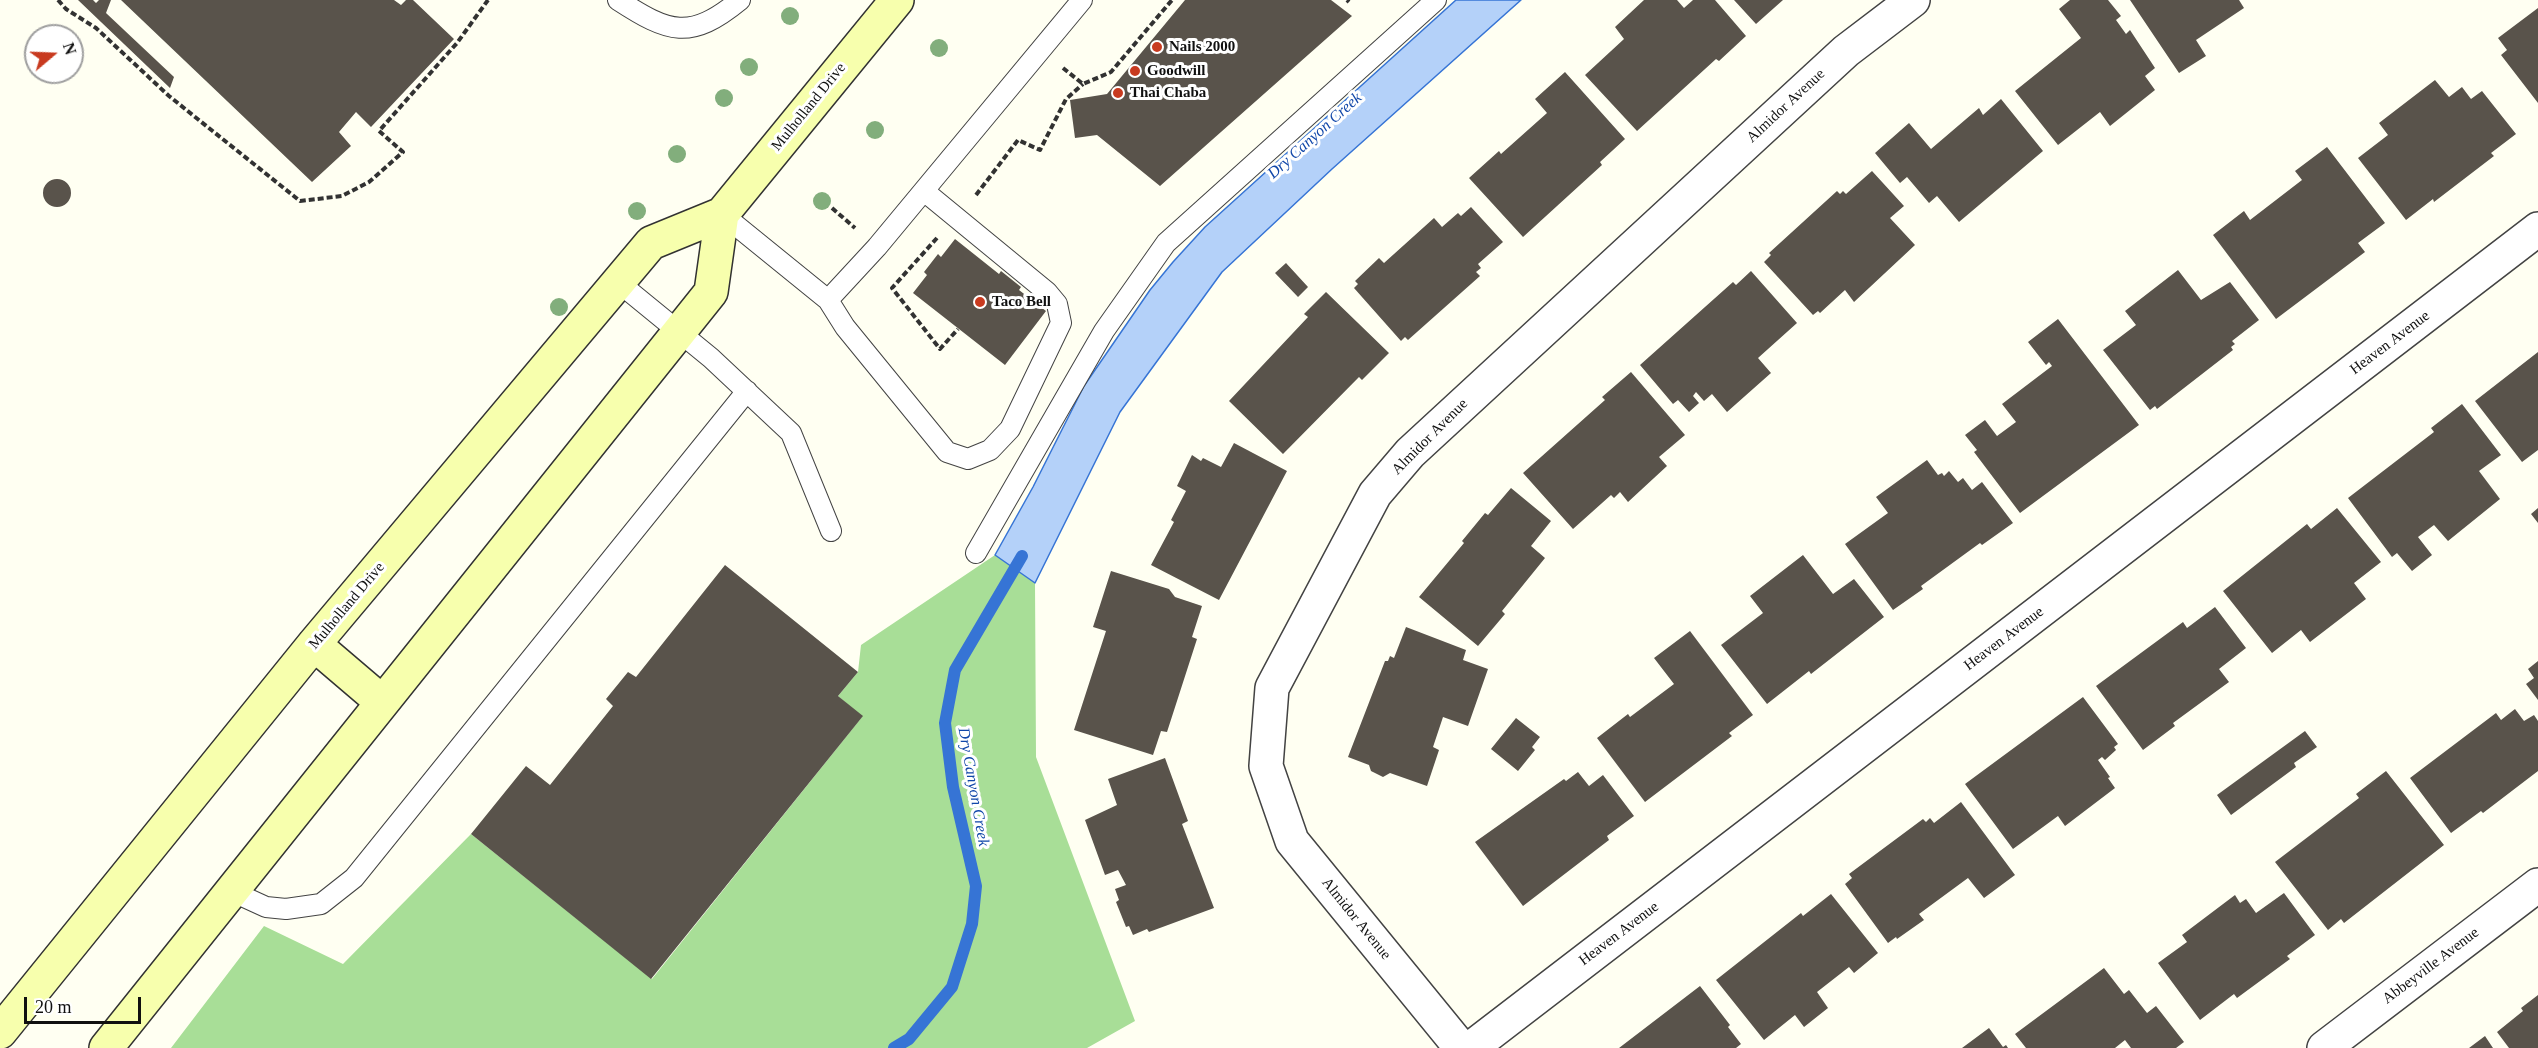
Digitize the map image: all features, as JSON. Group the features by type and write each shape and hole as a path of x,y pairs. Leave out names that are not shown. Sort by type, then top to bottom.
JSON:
{"main road":[{"name":"Mulholland Drive","path":"0,1032 314,645 651,243 722,214 897,0"},
{"path":"105,1048 711,292 722,214"},
{"path":"314,645 382,702"}],"street":[{"name":"Almidor Avenue","path":"1461,1048 1292,841 1266,766 1272,688 1375,494 1410,453 1846,51 1913,0"},
{"name":"Heaven Avenue","path":"1471,1048 2538,229"},
{"name":"Abbeyville Avenue","path":"2324,1048 2538,885"}],"lane":[{"path":"618,0 645,17 673,29 698,27 720,17 740,0"},
{"path":"828,300 877,247 1082,0"},
{"path":"976,553 1104,331 1166,243 1436,0"},
{"path":"722,214 828,300 845,327 947,452 968,459 990,450 1010,429 1061,323 1057,304 1047,292 924,191"},
{"path":"618,282 711,358 791,433 831,531"},
{"path":"231,891 266,907 286,909 321,904 354,878 747,391"}],"path":[{"path":"58,0 66,9 96,28 169,96 300,201 342,196 369,182 403,152 379,131 457,43 488,0"},
{"path":"1041,50 1083,84 1111,72 1172,0"}],"green space":[{"path":"995,555 1035,583 1036,757 1135,1021 1087,1048 171,1048 264,926 343,964 471,834 652,979 862,717 838,696 858,672 861,645"}],"water":[{"path":"1456,0 1521,0 1332,169 1222,272 1120,412 1035,583 995,555 1033,487 1084,386 1150,290 1173,262 1205,227"}],"building":[{"path":"78,0 93,0 96,3 99,0 111,0 106,13 174,77 170,88"},
{"path":"121,0 394,0 401,5 406,0 413,0 454,39 371,127 356,112 339,132 351,146 312,182"},
{"path":"1185,0 1331,0 1352,16 1160,186 1097,135 1075,138 1070,100 1107,94"},
{"path":"1644,0 1677,0 1684,8 1693,0 1715,0 1746,36 1719,61 1716,59 1637,131 1585,75 1624,39 1615,27"},
{"path":"1734,0 1783,0 1756,24"},
{"path":"2070,0 2108,0 2121,16 2116,20 2126,34 2130,30 2155,68 2145,76 2155,90 2110,126 2100,112 2058,145 2015,91 2081,38 2059,9"},
{"path":"2130,0 2239,0 2244,8 2196,40 2206,56 2179,73"},
{"path":"2538,8 2538,103 2501,55 2507,50 2498,38"},
{"path":"1565,72 1625,139 1600,162 1602,165 1523,237 1469,178 1499,151 1501,154 1547,113 1535,99"},
{"path":"2435,80 2449,97 2462,87 2471,99 2482,91 2516,134 2491,153 2494,156 2434,202 2433,199 2406,220 2358,158 2388,135 2379,123"},
{"path":"2001,99 2043,151 1959,222 1937,196 1929,203 1907,177 1900,183 1875,153 1909,123 1931,149 1979,108 1983,115"},
{"path":"2327,147 2385,223 2358,243 2365,252 2276,319 2213,235 2244,211 2250,220 2302,180 2295,171"},
{"path":"1872,171 1904,206 1890,218 1915,245 1854,302 1845,290 1820,313 1818,311 1813,315 1764,262 1771,255 1769,253 1837,191 1840,194 1843,191 1846,194"},
{"path":"57,179 67,183 71,193 67,203 57,207 47,203 43,193 47,183"},
{"path":"1471,207 1503,242 1478,264 1481,268 1476,272 1480,276 1408,340 1405,337 1401,341 1354,288 1358,284 1355,281 1379,258 1384,263 1434,218 1442,227 1458,213 1461,216"},
{"name":"Taco Bell","path":"955,239 999,274 1001,271 1021,287 1019,290 1046,311 1005,365 913,293 927,275 924,272 938,254 941,257"},
{"path":"1286,263 1308,287 1298,297 1275,273"},
{"path":"2178,270 2201,300 2230,282 2259,320 2232,341 2235,344 2231,347 2233,350 2157,409 2155,406 2150,410 2103,350 2136,325 2125,311"},
{"path":"1751,271 1797,323 1758,358 1771,373 1727,412 1712,394 1704,401 1696,392 1693,396 1699,403 1689,412 1678,400 1673,404 1640,365 1733,282 1736,285"},
{"path":"1326,292 1389,353 1362,380 1359,377 1283,454 1229,401 1308,317 1304,314"},
{"path":"2058,319 2139,425 2020,513 1974,452 1977,450 1965,435 1985,420 1997,436 2016,422 2002,404 2052,366 2049,362 2046,365 2028,342"},
{"path":"2538,352 2538,450 2522,462 2475,401"},
{"path":"1631,372 1685,435 1659,457 1667,466 1628,502 1620,492 1614,498 1611,495 1573,529 1523,473 1605,400 1602,397"},
{"path":"2462,404 2501,455 2479,471 2500,499 2448,541 2434,525 2418,537 2432,555 2412,571 2397,553 2392,557 2348,498 2434,432 2431,428"},
{"path":"1234,443 1287,471 1219,600 1151,565 1174,522 1171,520 1186,491 1177,486 1192,455 1201,461 1203,458 1221,467"},
{"path":"1927,460 1938,475 1942,473 1944,476 1949,471 1958,482 1963,478 1972,490 1982,482 2013,523 1982,545 1980,543 1921,586 1923,589 1893,610 1845,544 1888,513 1876,497"},
{"path":"1511,488 1551,521 1531,546 1545,558 1502,611 1505,614 1478,646 1419,597 1464,543 1462,541 1485,513 1488,515"},
{"path":"2337,508 2381,562 2354,583 2366,599 2310,642 2301,630 2272,653 2223,591 2307,524 2311,529"},
{"path":"2538,508 2538,523 2531,514"},
{"path":"1803,555 1833,594 1854,579 1884,617 1811,674 1809,671 1767,704 1721,645 1763,613 1750,596"},
{"path":"725,565 858,672 838,696 863,716 651,979 471,834 526,766 550,785 613,706 606,699 628,672 636,677"},
{"path":"1111,571 1169,589 1175,597 1202,606 1192,637 1197,639 1167,732 1161,731 1153,755 1074,730 1106,631 1093,627"},
{"path":"2215,607 2246,648 2219,669 2229,682 2173,723 2175,726 2143,750 2096,686 2183,622 2187,628"},
{"path":"1406,627 1466,650 1463,660 1488,669 1468,726 1443,717 1433,747 1439,750 1427,786 1390,773 1383,777 1371,771 1369,765 1348,757 1385,661 1388,661 1390,656 1394,658"},
{"path":"1690,631 1753,715 1729,733 1732,736 1645,802 1597,738 1628,714 1630,717 1674,684 1654,658"},
{"path":"2538,661 2538,700 2526,684 2534,678 2528,669"},
{"path":"2083,697 2118,744 2114,747 2116,750 2105,760 2102,757 2098,760 2115,788 2065,826 2058,816 2013,849 1965,784"},
{"path":"2515,709 2524,721 2534,715 2538,721 2538,771 2483,813 2481,811 2451,833 2410,778 2496,713 2501,720"},
{"path":"1516,718 1540,737 1532,747 1535,750 1518,771 1491,749"},
{"path":"2305,731 2317,747 2294,763 2296,767 2231,815 2217,795"},
{"path":"1165,758 1188,821 1182,824 1214,908 1149,932 1147,929 1133,935 1129,926 1126,927 1116,902 1119,900 1115,889 1126,885 1118,870 1105,875 1085,820 1117,805 1108,779"},
{"path":"2386,771 2444,845 2344,923 2341,919 2328,930 2275,862 2359,798 2356,794"},
{"path":"1578,772 1589,786 1603,775 1634,816 1607,836 1609,840 1523,906 1475,842 1564,779 1566,781"},
{"path":"1961,802 2015,875 1984,898 1968,878 1919,914 1924,920 1888,943 1845,884 1852,878 1849,874 1923,819 1926,822 1930,818 1934,823"},
{"path":"2284,893 2315,935 2287,956 2290,959 2237,998 2234,994 2200,1020 2158,963 2187,942 2182,935 2235,895 2240,903 2246,899 2256,913"},
{"path":"1831,894 1878,953 1854,973 1849,967 1817,992 1828,1008 1804,1027 1795,1015 1764,1040 1716,980 1801,913 1803,916"},
{"path":"2104,968 2124,994 2129,990 2147,1013 2156,1006 2184,1042 2176,1048 2131,1048 2125,1040 2115,1048 2026,1048 2015,1034"},
{"path":"1700,986 1730,1025 1728,1027 1741,1044 1736,1048 1619,1048"},
{"path":"2538,995 2538,1048 2509,1048 2497,1032 2523,1011 2521,1008"},
{"path":"1989,1028 2003,1047 2006,1045 2008,1048 1962,1048"},
{"path":"2485,1036 2493,1048 2469,1048"}],"waterway":[{"name":"Dry Canyon Creek","path":"894,1048 909,1039 952,987 972,924 976,886 953,787 945,723 955,670 1022,556"}],"place":[{"name":"Nails 2000","path":"1157,47"},
{"name":"Goodwill","path":"1135,71"},
{"name":"Thai Chaba","path":"1118,93"},
{"name":"Taco Bell","path":"980,302"}]}
